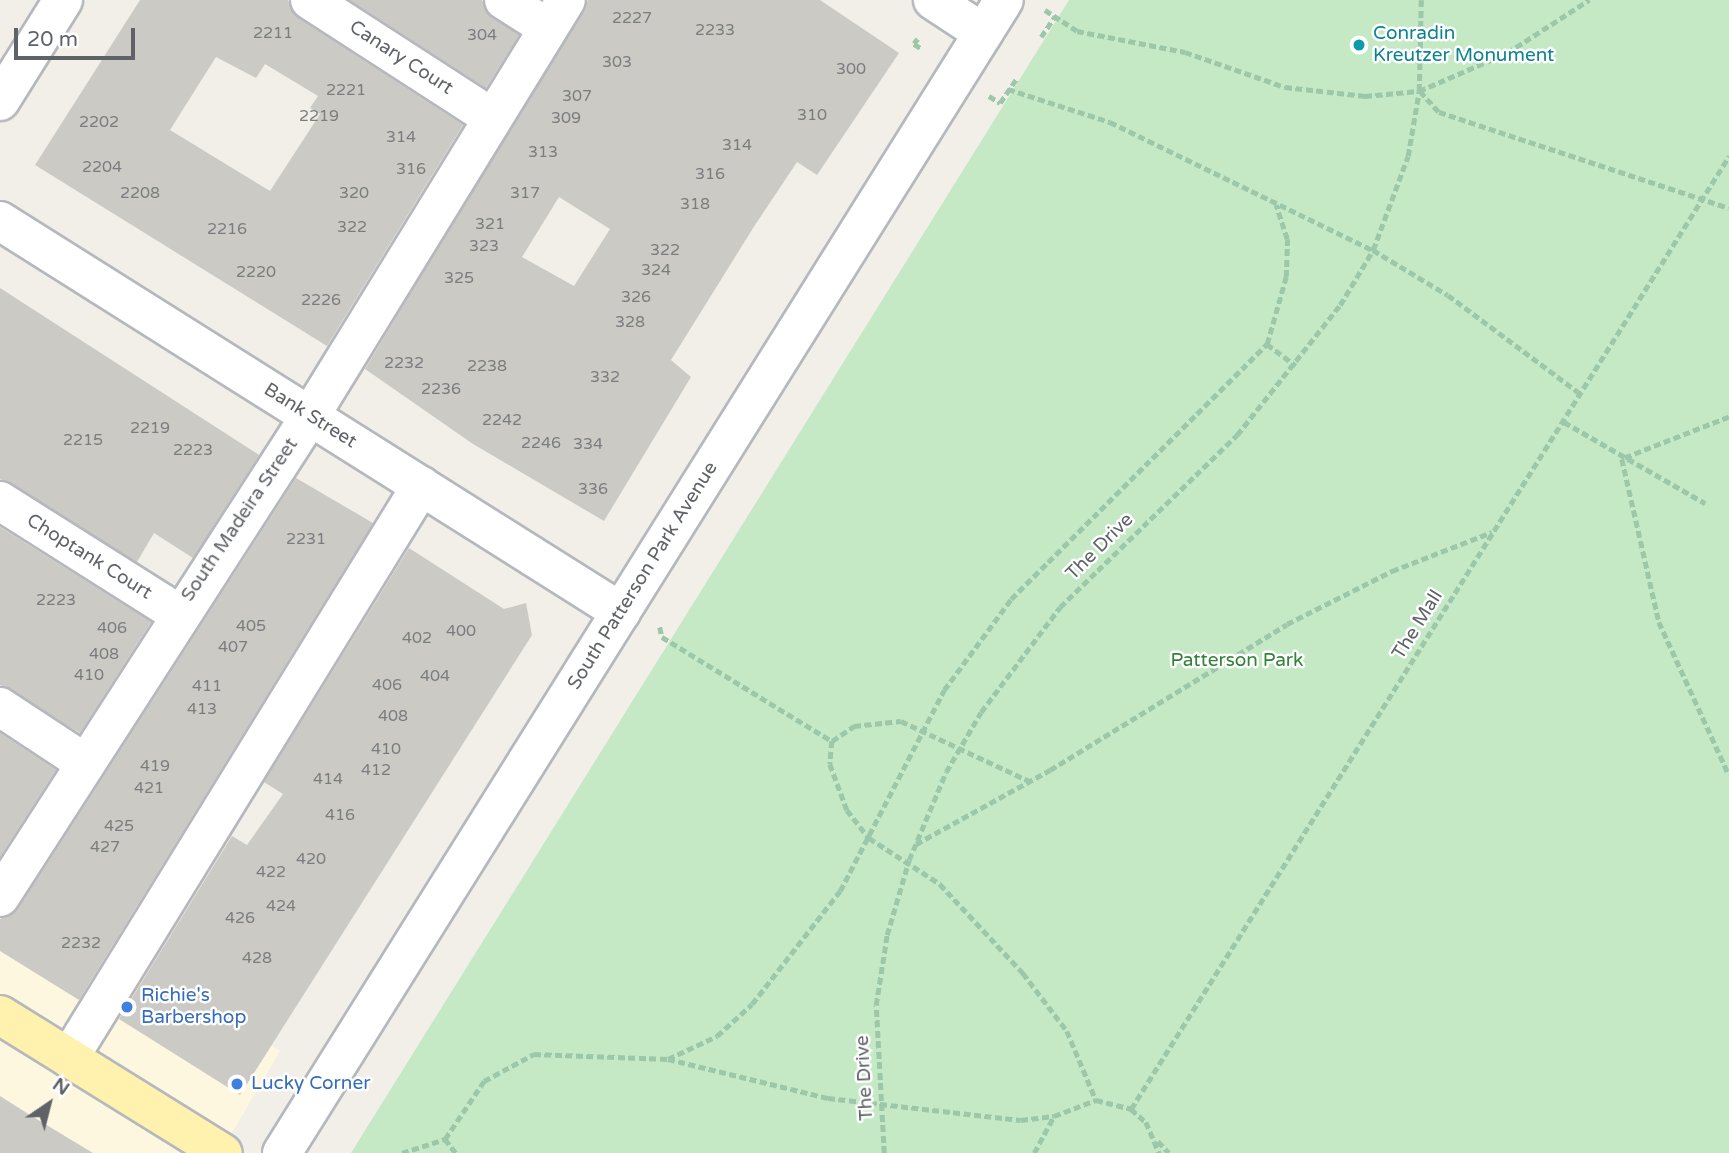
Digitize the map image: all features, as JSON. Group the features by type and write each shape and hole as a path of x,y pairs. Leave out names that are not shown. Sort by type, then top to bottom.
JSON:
{"main road":[{"path":"0,1015 223,1153"}],"street":[{"path":"0,101 63,0"},
{"name":"Canary Court","path":"310,0 491,117"},
{"path":"504,0 557,14"},
{"path":"933,0 983,33"},
{"name":"South Patterson Park Avenue","path":"282,1153 1004,0"},
{"name":"South Madeira Street","path":"0,897 82,761 177,613 310,416 491,117 557,14"},
{"name":"Bank Street","path":"0,221 621,612"},
{"path":"69,1058 421,486"},
{"name":"Choptank Court","path":"0,501 177,613"},
{"path":"0,707 82,761"}],"path":[{"name":"The Drive","path":"884,1153 876,1006 915,844 960,749 1060,607 1237,435 1297,366 1373,250 1408,156 1419,91 1421,0"},
{"path":"1045,10 1077,31 1185,52 1285,87 1364,96 1419,91 1507,53 1589,0"},
{"path":"1041,37 1055,16"},
{"path":"921,35 914,44 922,49"},
{"path":"989,96 1000,103 1016,79"},
{"path":"1008,89 1110,122 1373,250 1448,295 1581,394"},
{"path":"1419,91 1439,112 1729,208"},
{"name":"The Mall","path":"1131,1109 1729,156"},
{"path":"668,1059 717,1037 752,1004 840,891 922,730 1011,599 1267,344 1286,277 1287,239 1276,205"},
{"path":"1267,344 1297,366"},
{"path":"1622,459 1729,417"},
{"path":"1564,422 1622,459 1705,503"},
{"path":"1622,459 1659,622 1729,775"},
{"path":"915,844 1029,782 1287,624 1392,571 1494,531"},
{"path":"662,637 832,741"},
{"path":"832,741 854,726 881,720 922,730 1029,782"},
{"path":"832,741 836,790 869,838 909,860 978,921 1023,973 1067,1031 1096,1100"},
{"path":"402,1153 444,1139 484,1081 534,1054 668,1059 828,1098 1021,1120 1054,1116 1096,1100 1131,1109 1170,1153"},
{"path":"1034,1153 1054,1116"},
{"path":"444,1139 456,1153"},
{"path":"1157,1141 1159,1153"}],"shaded area":[{"path":"0,796 167,898 129,958 280,1051 220,1153 0,1153"}],"green space":[{"name":"Patterson Park","path":"1069,0 1729,0 1729,1153 351,1153"}],"building":[{"path":"140,0 288,0 298,18 463,125 327,346 35,165","holes":["216,57 256,78 265,64 318,96 310,108 320,114 270,191 170,130"]},
{"path":"350,0 482,0 492,18 519,35 486,88"},
{"path":"588,0 820,0 899,53 817,175 797,162 755,225 671,360 691,377 604,521 473,444 365,369","holes":["559,197 610,229 574,286 522,257"]},
{"path":"0,288 259,455 193,558 154,533 137,562 0,479"},
{"path":"296,478 373,523 79,1000 0,951 0,919 18,909"},
{"path":"0,527 151,622 80,733 0,685"},
{"path":"409,548 504,609 526,603 532,635 240,1095 119,1019 232,836 247,845 283,794 264,782"},
{"path":"0,733 56,770 0,857"},
{"path":"0,1096 30,1115 93,1153 0,1153"}],"place":[{"name":"Conradin Kreutzer Monument","path":"1359,45"},
{"name":"Richie's Barbershop","path":"127,1007"},
{"name":"Lucky Corner","path":"237,1084"}]}
